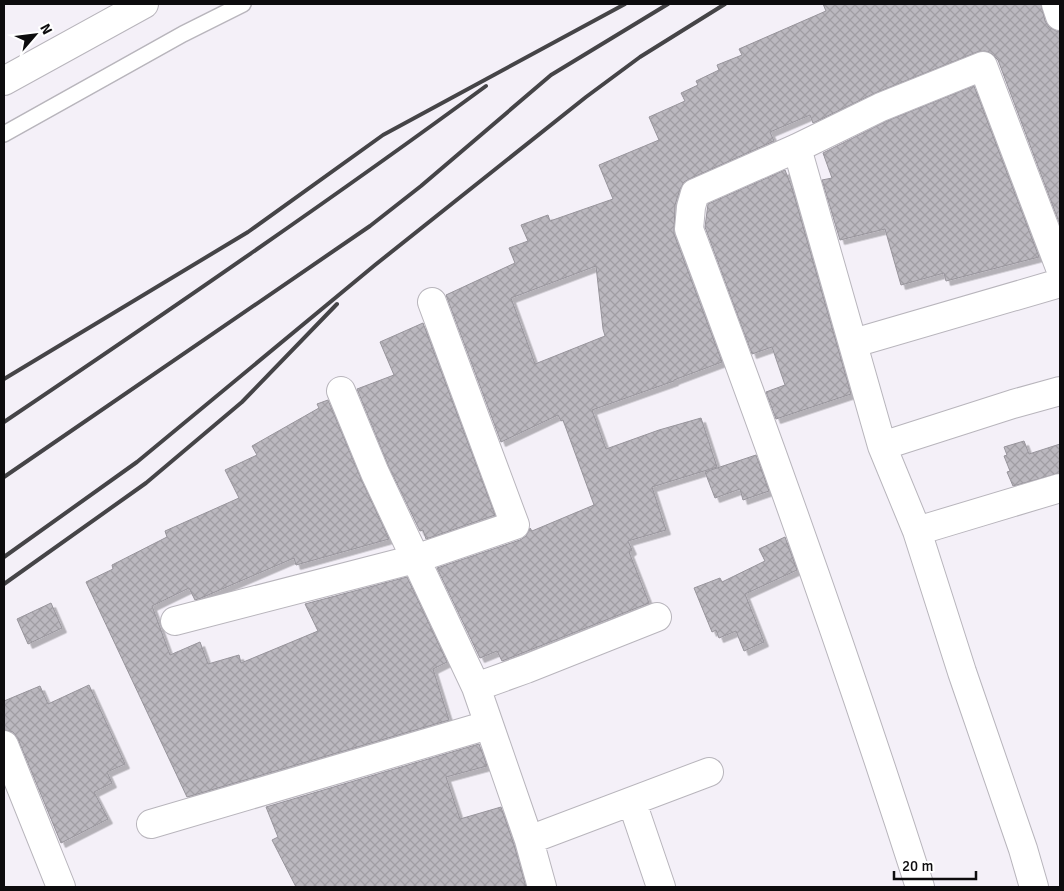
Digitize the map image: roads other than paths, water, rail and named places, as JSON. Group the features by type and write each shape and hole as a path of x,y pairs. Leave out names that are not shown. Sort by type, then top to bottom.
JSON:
{"street":[{"path":"6,72 144,4"},
{"path":"1056,4 1060,16"},
{"path":"920,887 890,792 777,468 689,229 691,207 695,193 797,148 881,107 983,66 1060,268"},
{"path":"797,148 882,446 918,531 962,672 1020,839 1034,887"},
{"path":"854,343 1060,283"},
{"path":"175,621 415,559 515,524 432,302"},
{"path":"341,391 375,474 476,687 529,840 542,887"},
{"path":"882,446 1060,391"},
{"path":"918,531 1060,488"},
{"path":"476,687 657,617"},
{"path":"151,824 488,725"},
{"path":"4,745 61,887"},
{"path":"529,840 709,772"},
{"path":"632,802 661,887"}],"lane":[{"path":"4,134 183,34 243,4"}],"railway":[{"path":"4,379 248,232 383,135 625,4"},
{"path":"4,477 370,226 421,186 551,75 668,4"},
{"path":"4,557 137,462 375,265 586,97 640,57 725,4"},
{"path":"4,422 246,257 486,86"},
{"path":"4,584 146,483 242,402 337,304"}]}
